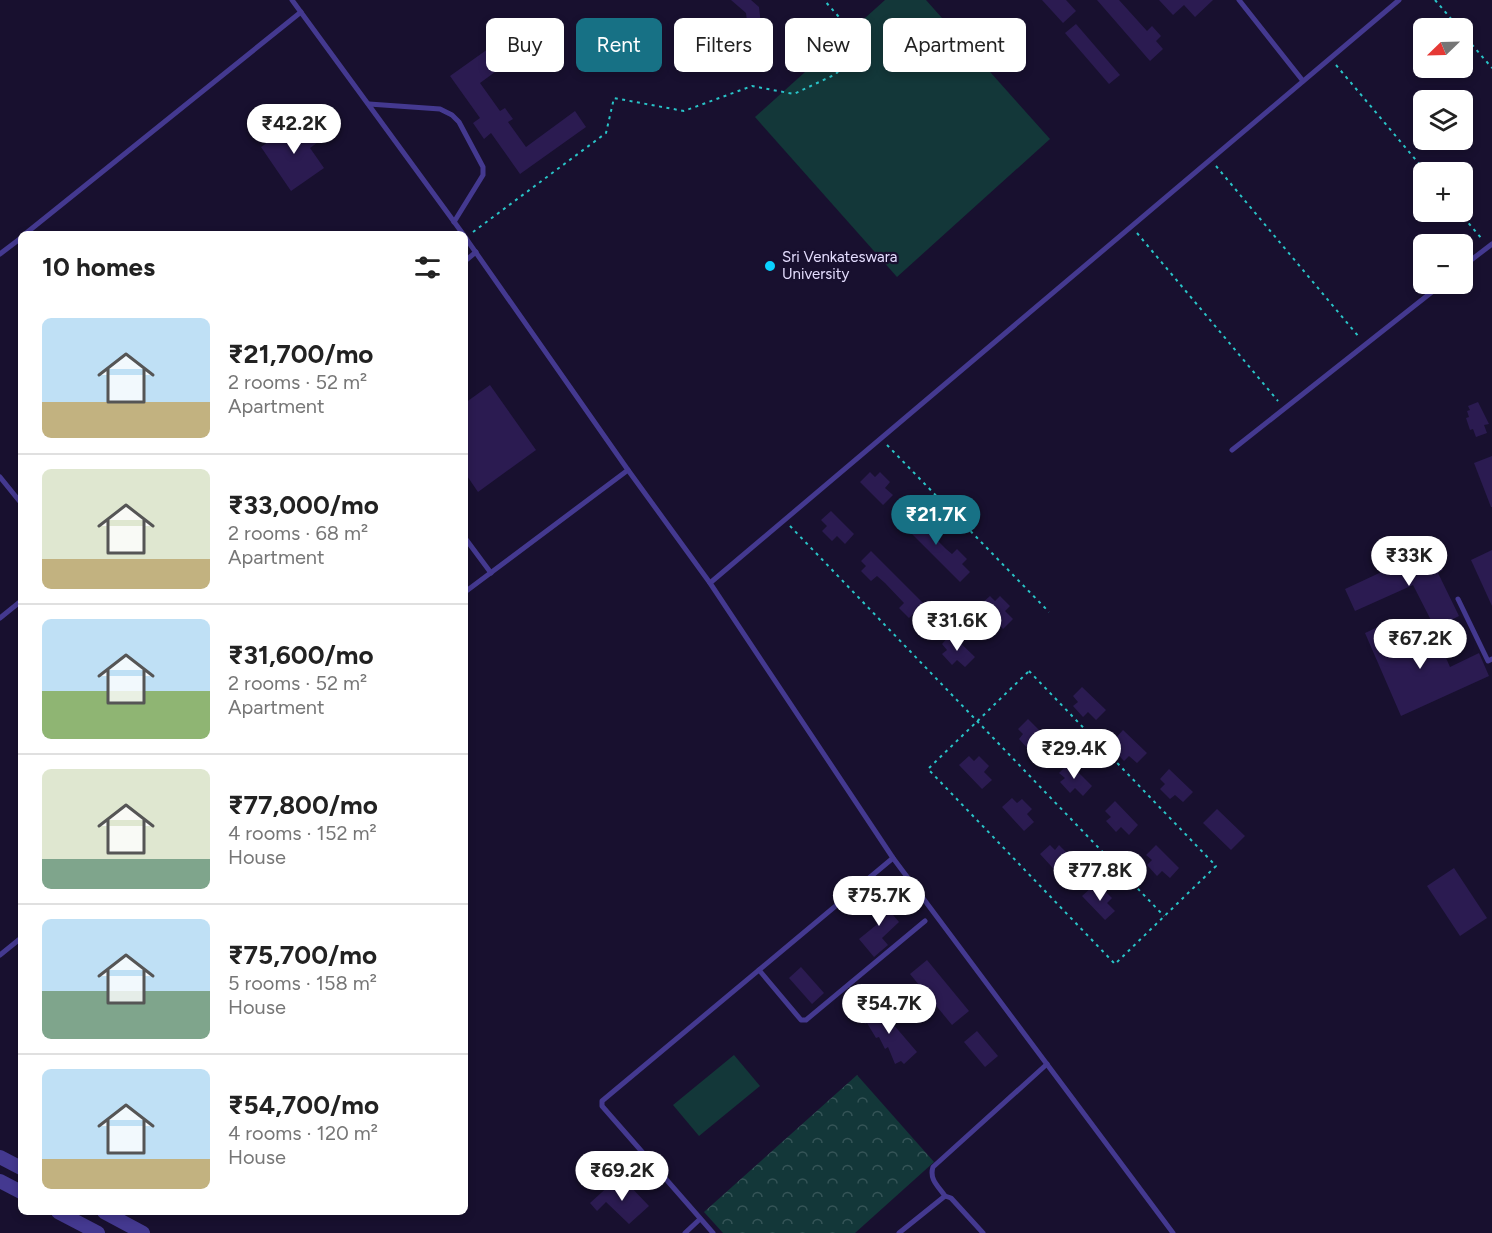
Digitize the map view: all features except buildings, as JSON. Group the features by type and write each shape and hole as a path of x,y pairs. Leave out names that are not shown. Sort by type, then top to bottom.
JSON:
{"street":[{"path":"0,1157 18,1166"},
{"path":"0,1181 18,1190"},
{"path":"64,1215 98,1233"},
{"path":"110,1215 143,1233"}],"lane":[{"path":"292,0 460,231"},
{"path":"1239,0 1303,81"},
{"path":"710,583 1399,0"},
{"path":"30,231 302,12"},
{"path":"369,104 440,108 459,122 483,166 483,175 454,222"},
{"path":"0,255 18,240"},
{"path":"468,241 710,583 893,858 1173,1233"},
{"path":"1473,258 1490,245"},
{"path":"468,259 476,252"},
{"path":"1232,450 1429,294"},
{"path":"468,590 628,470"},
{"path":"0,477 18,499"},
{"path":"468,542 491,573"},
{"path":"1458,599 1488,661 1492,659"},
{"path":"0,618 18,603"},
{"path":"712,1233 601,1104 602,1101 893,858"},
{"path":"759,970 801,1020 806,1020 925,921"},
{"path":"0,955 18,940"},
{"path":"983,1233 951,1198 945,1196 933,1180 931,1173 933,1167 1047,1064"},
{"path":"899,1233 945,1196"},
{"path":"685,1233 700,1219"}],"path":[{"path":"468,233 606,133 614,98 684,111 752,86 794,94 836,74 855,49 839,17 824,0"},
{"path":"1435,0 1450,18"},
{"path":"1473,46 1492,68"},
{"path":"1330,58 1418,162"},
{"path":"1210,160 1365,344"},
{"path":"1468,222 1490,245"},
{"path":"1131,226 1284,408"},
{"path":"880,439 1048,612"},
{"path":"784,520 1164,916"},
{"path":"1029,671 1216,866 1164,916 1115,964 928,769 1029,671"}],"green space":[{"path":"885,0 926,0 942,18 883,18 883,72 990,72 1050,139 897,277 755,117 805,72 871,72 871,18 865,18"},
{"path":"734,1055 760,1086 699,1136 673,1105"},
{"path":"857,1075 934,1162 855,1233 723,1233 704,1212"}],"place":[{"name":"Sri Venkateswara University","path":"770,266"}]}
